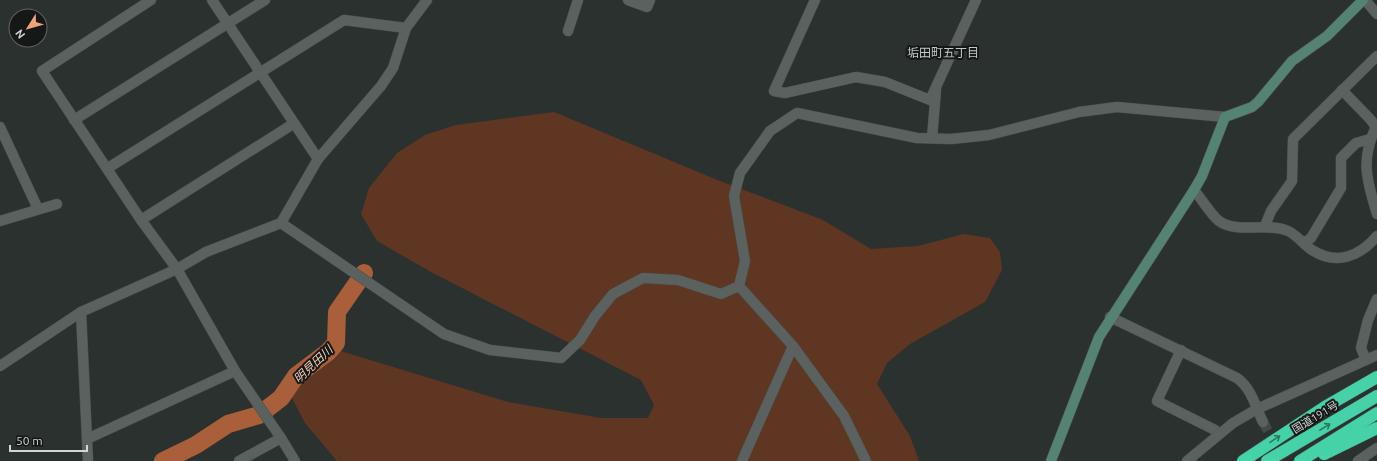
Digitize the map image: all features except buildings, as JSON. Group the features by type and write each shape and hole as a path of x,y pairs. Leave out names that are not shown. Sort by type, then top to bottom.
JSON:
{"highway":[{"path":"1243,461 1325,407 1377,377"},
{"name":"国道191号","path":"1267,461 1377,396"},
{"path":"1300,461 1377,413"},
{"path":"1309,461 1377,428"}],"street":[{"path":"152,0 42,72 108,168 141,220 177,269 235,371 295,461"},
{"path":"212,0 259,73 318,159"},
{"path":"74,120 265,0"},
{"path":"0,366 81,312 177,269 206,252 281,222 318,159 385,80 393,68 406,28 427,0"},
{"path":"568,31 578,0"},
{"path":"628,0 647,7 650,0"},
{"path":"815,0 774,91 785,93 856,77 885,82 930,100 976,0"},
{"path":"739,286 745,262 734,196 740,173 770,131 797,113 917,138 951,139 989,135 1079,112 1117,107 1225,117 1252,107 1258,102 1292,61 1327,36 1364,0 1377,14"},
{"path":"108,168 344,20 406,28"},
{"path":"1266,226 1272,211 1292,181 1293,139 1377,56"},
{"path":"932,138 936,85"},
{"path":"1342,90 1376,127 1370,139 1365,171 1377,214"},
{"path":"1051,461 1099,337 1110,317 1194,190 1202,176 1225,117"},
{"path":"141,220 294,124"},
{"path":"0,127 38,209"},
{"path":"1304,243 1311,238 1341,188 1341,158 1356,143 1370,139"},
{"path":"1194,190 1219,221 1238,227 1266,226 1289,231 1316,252 1346,258 1364,249 1377,236"},
{"path":"0,221 57,204"},
{"path":"281,222 444,334 490,350 561,358 580,340 595,316 613,294 643,278 678,280 721,294 739,286"},
{"path":"739,286 793,346 844,416 866,461"},
{"path":"1366,360 1361,348 1368,320 1377,299"},
{"path":"81,312 88,461"},
{"path":"1110,317 1237,378 1245,384 1250,392 1262,422"},
{"path":"742,461 793,346"},
{"path":"1181,350 1157,401 1215,430"},
{"path":"1187,461 1233,423 1257,409 1377,355"},
{"path":"87,439 235,371"},
{"path":"239,461 281,438"},
{"path":"1358,461 1377,448"}],"shaded area":[{"path":"554,112 715,179 823,220 871,249 918,246 964,234 990,238 1000,252 1002,270 985,302 910,344 887,363 877,384 910,436 919,461 337,461 305,423 287,389 294,375 321,345 508,402 601,418 648,418 654,405 641,380 431,272 377,241 361,214 369,188 397,153 425,135 456,125"}],"waterway":[{"name":"明見田川","path":"163,461 196,445 228,424 259,415 281,398 296,376 328,352 336,343 337,312 364,273"}],"tunnel":[{"path":"1263,422 1285,461"}],"district":[{"name":"垢田町五丁目","path":"943,52"}]}
